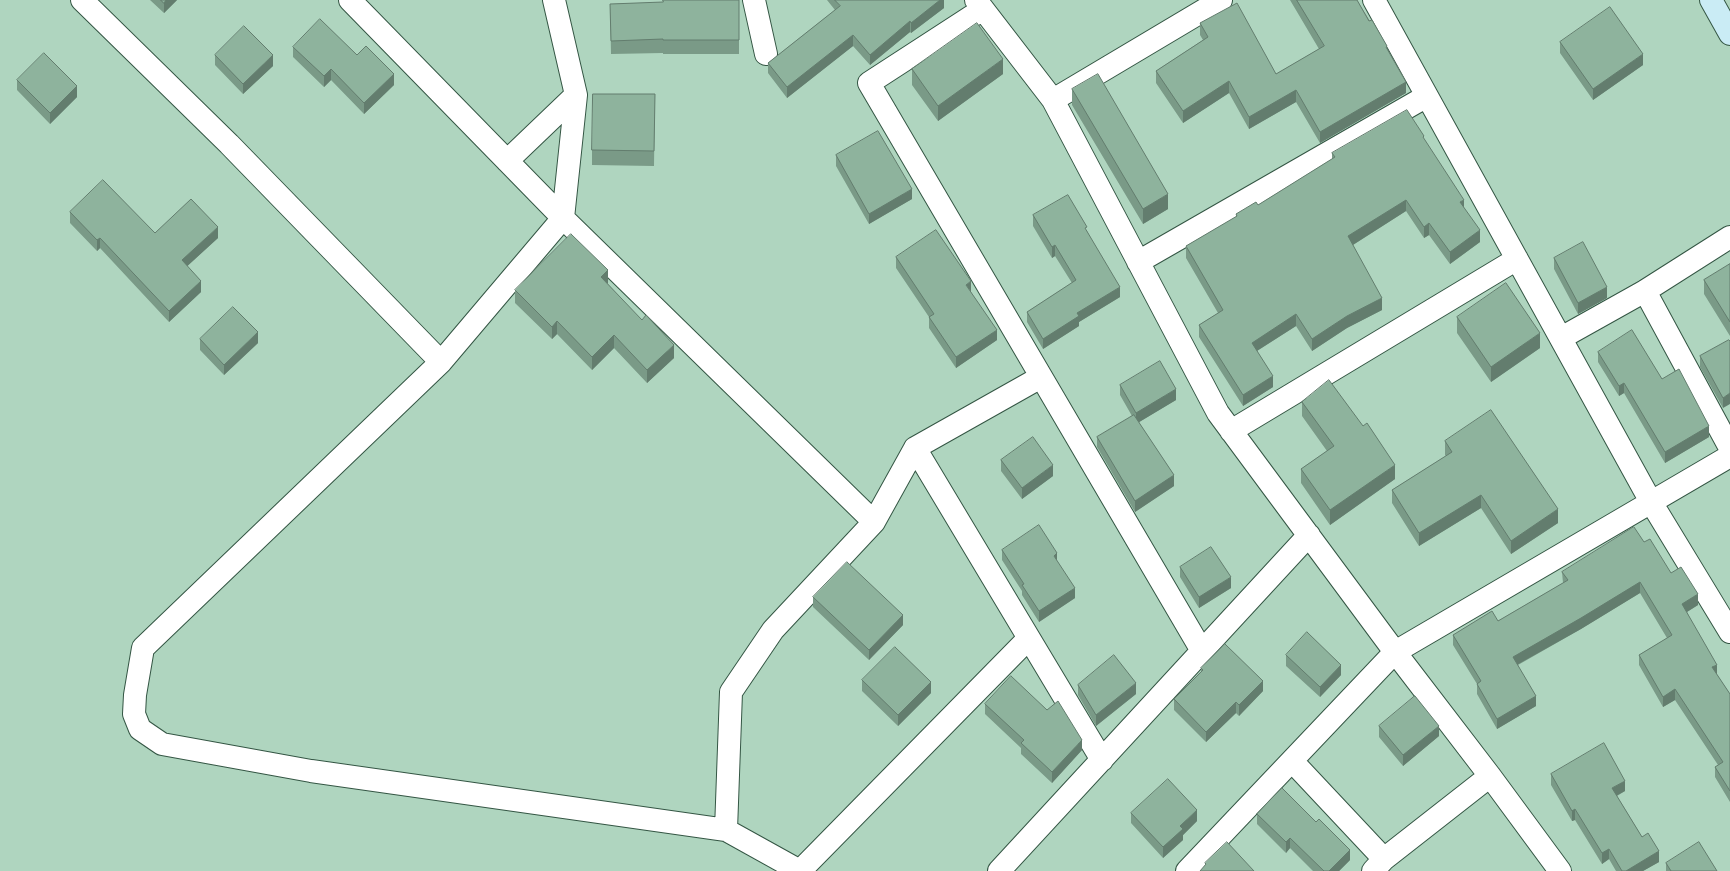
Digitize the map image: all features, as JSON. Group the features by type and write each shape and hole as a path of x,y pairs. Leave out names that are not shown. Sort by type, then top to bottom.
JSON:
{"main road":[{"path":"1711,0 1730,34"}],"street":[{"path":"82,0 229,144 441,362"},
{"path":"350,0 563,218 874,522"},
{"path":"554,0 576,95 563,218 441,362 143,648 135,695 134,714 140,730 162,744 311,772 726,830 800,871 1028,639"},
{"path":"754,0 766,54"},
{"path":"1053,100 1221,0"},
{"path":"1374,0 1651,502 1730,632"},
{"path":"1202,651 868,82 979,4 1053,100 1218,413 1560,871"},
{"path":"507,161 576,95"},
{"path":"1138,262 1427,96"},
{"path":"1561,338 1645,291 1730,236"},
{"path":"1231,431 1517,259"},
{"path":"1645,291 1730,448"},
{"path":"726,830 731,692 772,630 874,522 915,448 1041,377"},
{"path":"915,448 1028,639 1102,760"},
{"path":"1187,871 1395,652 1730,456"},
{"path":"999,871 1309,535"},
{"path":"1292,761 1379,865 1490,776"}],"building":[{"path":"663,0 739,0 739,40 663,39 611,41 610,4 663,2"},
{"path":"835,0 940,0 911,23 910,21 870,55 853,35 787,87 768,63 840,6"},
{"path":"1297,0 1357,0 1369,21 1372,20 1406,82 1320,132 1296,90 1249,117 1229,81 1183,111 1156,71 1208,37 1200,23 1237,3 1276,74 1324,46"},
{"path":"1610,7 1643,54 1593,89 1560,42"},
{"path":"320,19 357,55 366,46 394,74 364,103 331,69 324,76 293,47"},
{"path":"977,23 1003,59 938,106 912,69"},
{"path":"244,26 273,55 243,84 215,55"},
{"path":"44,53 77,86 50,113 17,80"},
{"path":"1098,74 1168,194 1143,209 1072,89"},
{"path":"593,94 655,94 654,151 592,150"},
{"path":"1407,110 1464,200 1460,202 1480,230 1450,252 1429,223 1424,227 1406,200 1348,236 1382,298 1347,316 1312,339 1296,314 1252,343 1273,376 1243,395 1199,325 1223,310 1186,246 1237,216 1236,214 1256,202 1258,205 1335,157 1332,153"},
{"path":"878,131 912,189 869,214 836,155"},
{"path":"103,180 155,233 191,199 218,227 182,260 201,281 169,311 100,238 97,240 70,212"},
{"path":"1068,195 1087,227 1085,228 1120,287 1077,313 1079,316 1043,339 1027,312 1076,280 1055,245 1052,247 1033,215"},
{"path":"936,230 971,281 966,285 997,330 956,357 929,317 934,314 896,257"},
{"path":"571,234 608,270 601,277 642,320 646,315 674,345 647,370 614,335 592,357 557,321 552,327 515,290"},
{"path":"1583,242 1607,287 1578,303 1554,258"},
{"path":"1730,264 1730,322 1704,280"},
{"path":"1506,283 1540,333 1491,367 1457,317"},
{"path":"233,307 258,332 224,365 200,339"},
{"path":"1632,330 1662,379 1679,369 1709,426 1665,452 1624,383 1619,386 1598,352"},
{"path":"1729,340 1730,393 1723,398 1700,356"},
{"path":"1160,361 1176,389 1136,413 1120,385"},
{"path":"1329,380 1363,426 1367,423 1395,465 1330,510 1301,469 1334,446 1302,402"},
{"path":"1491,410 1558,509 1511,541 1481,495 1419,533 1392,490 1452,452 1445,441"},
{"path":"1134,415 1174,475 1135,501 1097,437"},
{"path":"1033,437 1053,465 1022,488 1001,460"},
{"path":"1039,525 1057,553 1054,556 1075,588 1039,611 1002,550"},
{"path":"1634,527 1644,542 1650,539 1671,573 1681,567 1698,594 1682,604 1717,665 1712,667 1730,694 1730,791 1715,767 1723,762 1675,689 1663,697 1639,655 1672,635 1640,582 1513,657 1536,696 1497,719 1477,684 1481,681 1453,635 1492,611 1498,621 1568,580 1562,572"},
{"path":"1211,547 1231,577 1199,597 1180,567"},
{"path":"847,562 903,615 869,650 813,597"},
{"path":"1307,632 1341,665 1320,687 1286,655"},
{"path":"1225,644 1263,681 1239,705 1236,702 1206,732 1174,699 1203,670 1201,668"},
{"path":"895,647 931,682 898,715 862,680"},
{"path":"1114,655 1136,683 1096,715 1078,685"},
{"path":"1011,676 1047,710 1058,701 1082,740 1052,772 1021,743 1024,740 985,704"},
{"path":"1415,696 1439,726 1403,755 1379,726"},
{"path":"1604,743 1625,781 1612,788 1642,837 1648,833 1659,851 1626,871 1622,871 1609,849 1602,853 1575,809 1572,811 1551,774"},
{"path":"1168,779 1197,810 1180,826 1183,829 1163,847 1131,813"},
{"path":"1282,788 1316,822 1319,819 1350,850 1329,871 1324,871 1290,838 1286,842 1257,814"},
{"path":"1227,842 1254,871 1200,871 1206,864 1205,863"},
{"path":"1699,842 1717,871 1671,871 1666,863"}]}
